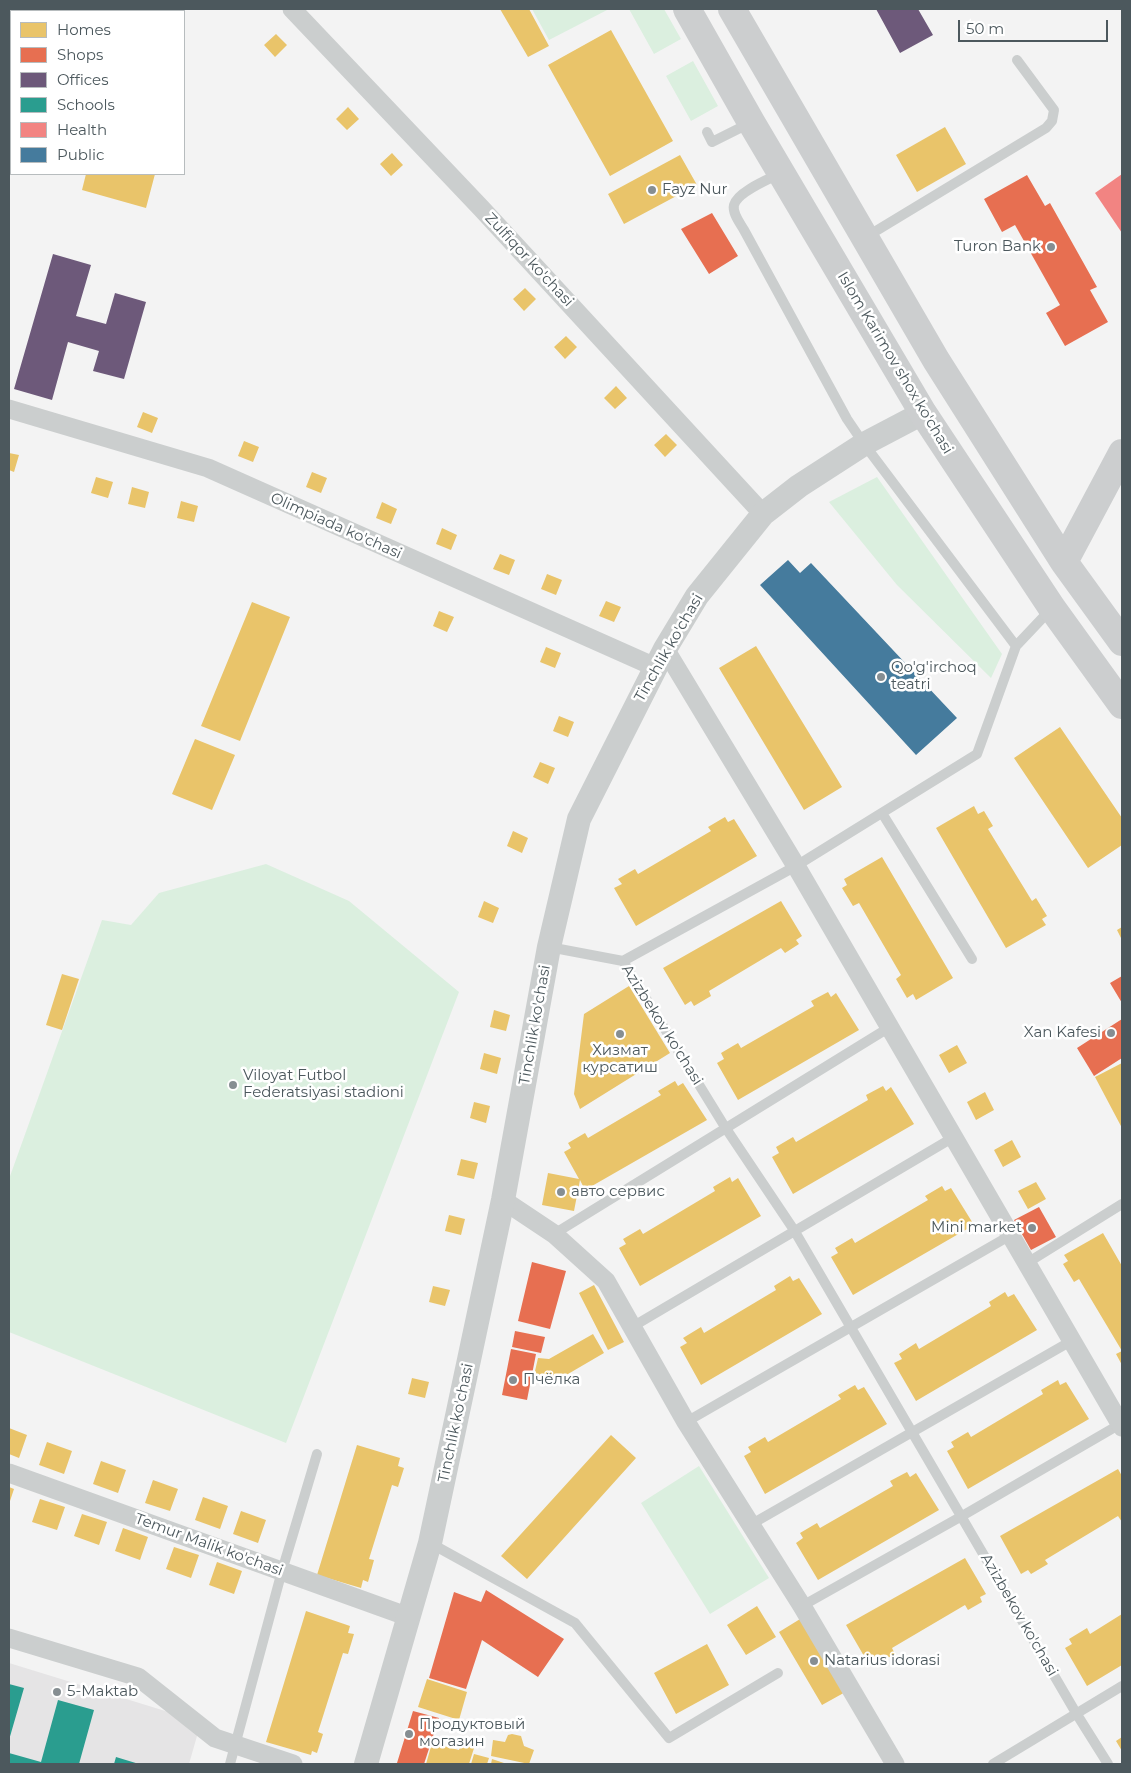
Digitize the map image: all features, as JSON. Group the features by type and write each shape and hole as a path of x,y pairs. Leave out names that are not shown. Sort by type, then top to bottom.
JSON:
{"main road":[{"name":"Islom Karimov shox ko'chasi","path":"687,9 751,122 923,413 1052,608 1122,705"},
{"path":"732,9 936,360 1064,562 1122,642"},
{"path":"1064,562 1122,453"}],"street":[{"name":"Zulfiqor ko'chasi","path":"292,9 481,208 763,514"},
{"name":"Olimpiada ko'chasi","path":"9,409 208,468 660,658"},
{"name":"Tinchlik ko'chasi","path":"366,1764 430,1543 503,1200 549,948 579,819 660,658 697,596 763,514 799,486 864,444 923,413"},
{"path":"660,658 796,866 1122,1425"},
{"path":"503,1200 554,1234 606,1280 686,1422 802,1606 895,1764"},
{"name":"Temur Malik ko'chasi","path":"9,1473 409,1617"},
{"path":"9,1638 138,1677 215,1738 293,1764"}],"lane":[{"path":"865,238 1046,128 1052,121 1054,110 1017,60"},
{"path":"706,132 712,142 751,122"},
{"path":"781,173 754,186 736,199 734,204 735,213 847,419 1016,646"},
{"path":"623,961 796,866 977,754 1016,646 1052,608"},
{"path":"882,813 972,959"},
{"name":"Azizbekov ko'chasi","path":"549,948 623,961 725,1127 794,1230 1076,1713 1108,1764"},
{"path":"554,1234 890,1027"},
{"path":"632,1327 954,1137"},
{"path":"1028,1262 1122,1204"},
{"path":"686,1422 1011,1234"},
{"path":"750,1525 1073,1340"},
{"path":"802,1606 1122,1425"},
{"path":"230,1764 282,1571 317,1454"},
{"path":"430,1543 575,1623 669,1738 778,1673"},
{"path":"993,1764 1122,1686"}],"shaded area":[{"name":"5-Maktab","path":"9,1663 201,1722 189,1764 9,1764"}],"green space":[{"path":"532,9 609,9 549,40"},
{"path":"629,9 664,9 681,39 654,54"},
{"path":"693,61 718,106 691,121 666,76"},
{"path":"877,477 1002,654 991,678 897,585 829,502"},
{"name":"Viloyat Futbol Federatsiyasi stadioni","path":"266,864 349,901 459,992 286,1443 9,1332 9,1179 102,920 131,925 159,893"},
{"path":"699,1466 769,1578 710,1614 641,1503"}],"building: Homes":[{"path":"133,9 182,9 180,10 131,10"},
{"path":"500,9 529,9 549,46 528,57"},
{"path":"611,30 673,141 610,176 548,65"},
{"path":"276,34 287,45 275,57 264,45"},
{"path":"348,107 359,119 347,130 336,119"},
{"path":"945,127 966,164 917,192 896,155"},
{"path":"392,153 403,165 391,176 380,164"},
{"name":"Fayz Nur","path":"680,155 697,185 624,224 608,194"},
{"path":"86,175 155,175 146,208 82,190"},
{"path":"525,288 536,299 524,311 513,299"},
{"path":"566,336 577,347 565,359 554,347"},
{"path":"616,386 627,398 615,409 604,398"},
{"path":"143,412 158,418 152,433 137,427"},
{"path":"666,434 677,445 665,457 654,445"},
{"path":"244,441 259,447 253,462 238,456"},
{"path":"9,453 19,455 14,472 9,470"},
{"path":"312,472 327,478 321,493 306,487"},
{"path":"96,477 113,482 108,498 91,493"},
{"path":"132,487 149,492 145,508 128,504"},
{"path":"181,501 198,506 194,522 177,518"},
{"path":"382,502 397,509 391,524 376,518"},
{"path":"442,528 457,535 451,550 436,544"},
{"path":"500,554 515,560 509,575 493,569"},
{"path":"547,574 562,580 556,595 541,589"},
{"path":"606,601 621,607 614,622 599,616"},
{"path":"252,602 290,617 240,741 201,726"},
{"path":"439,611 454,617 447,632 433,626"},
{"path":"756,646 842,787 804,810 719,668"},
{"path":"546,647 561,653 555,668 540,662"},
{"path":"559,716 574,722 568,737 553,731"},
{"path":"1060,727 1122,818 1122,845 1088,868 1014,758"},
{"path":"195,739 235,755 212,810 172,794"},
{"path":"540,762 555,768 548,784 533,777"},
{"path":"974,806 978,814 984,811 993,826 988,829 1032,901 1036,898 1047,916 1042,919 1046,925 1006,948 936,828"},
{"path":"725,817 728,822 734,819 757,856 636,926 614,888 622,884 618,879 635,869 638,874 711,831 708,827"},
{"path":"513,831 528,838 522,853 507,846"},
{"path":"882,857 953,978 916,1000 913,994 907,998 896,979 901,975 859,903 853,906 842,888 847,885 844,879"},
{"path":"484,901 499,908 493,923 478,917"},
{"path":"781,901 802,936 796,940 799,944 785,953 781,948 709,991 711,996 694,1006 691,1001 685,1005 663,968"},
{"path":"1122,927 1122,940 1117,930"},
{"path":"62,974 79,979 62,1030 46,1025"},
{"name":"Хизмат курсатиш","path":"629,986 670,1053 580,1109 574,1094 584,1014"},
{"path":"828,992 831,997 836,993 859,1030 738,1100 717,1063 724,1059 721,1053 738,1043 741,1048 814,1006 811,1001"},
{"path":"494,1010 510,1015 506,1031 490,1027"},
{"path":"957,1045 967,1063 949,1073 939,1055"},
{"path":"484,1053 501,1058 497,1074 480,1069"},
{"path":"1122,1063 1122,1128 1095,1077"},
{"path":"675,1081 678,1086 683,1083 707,1120 585,1190 580,1180 574,1211 542,1205 548,1173 579,1179 564,1152 571,1148 568,1143 585,1133 588,1138 661,1095 658,1091"},
{"path":"883,1086 886,1091 891,1087 914,1124 793,1194 772,1157 779,1153 776,1147 793,1137 796,1142 868,1100 866,1095"},
{"path":"985,1092 994,1110 976,1120 967,1102"},
{"path":"474,1102 490,1106 486,1123 470,1118"},
{"path":"1012,1140 1021,1157 1003,1167 994,1150"},
{"path":"461,1159 478,1163 474,1179 457,1175"},
{"path":"730,1177 732,1182 738,1178 761,1216 640,1286 619,1248 626,1244 623,1239 640,1229 643,1234 715,1191 713,1187"},
{"path":"1036,1182 1046,1199 1028,1209 1018,1191"},
{"path":"942,1186 945,1191 951,1188 974,1225 853,1295 831,1257 838,1253 835,1248 852,1238 855,1243 928,1200 925,1196"},
{"path":"449,1215 465,1219 461,1235 445,1231"},
{"path":"1103,1233 1122,1266 1122,1351 1079,1279 1074,1282 1063,1264 1068,1261 1064,1255"},
{"path":"790,1276 793,1281 799,1278 822,1314 701,1385 680,1347 687,1343 683,1338 701,1327 704,1333 776,1290 774,1286"},
{"path":"594,1285 624,1342 608,1350 579,1293"},
{"path":"433,1286 450,1290 445,1306 429,1302"},
{"path":"1005,1292 1008,1297 1014,1294 1037,1330 916,1401 894,1363 902,1359 899,1354 916,1343 919,1349 991,1306 989,1302"},
{"path":"593,1334 604,1353 556,1381 533,1380 538,1358 549,1359"},
{"path":"1122,1351 1122,1365 1116,1354"},
{"path":"412,1378 429,1382 425,1398 408,1394"},
{"path":"1058,1380 1060,1385 1066,1382 1089,1419 968,1489 947,1451 954,1447 951,1442 968,1432 971,1437 1043,1394 1041,1390"},
{"path":"855,1385 858,1390 864,1387 887,1424 765,1494 744,1456 751,1452 748,1447 765,1437 768,1442 841,1399 838,1395"},
{"path":"9,1428 27,1435 19,1458 9,1454"},
{"path":"611,1435 636,1458 527,1579 501,1556"},
{"path":"47,1442 72,1451 64,1474 39,1465"},
{"path":"357,1445 400,1458 398,1466 404,1468 398,1487 392,1485 369,1559 374,1560 368,1582 363,1580 361,1588 317,1575"},
{"path":"101,1461 126,1470 118,1493 93,1484"},
{"path":"1118,1469 1122,1476 1122,1522 1118,1516 1045,1560 1048,1564 1031,1574 1028,1570 1021,1574 1000,1536"},
{"path":"907,1472 910,1477 916,1473 939,1510 818,1580 796,1543 803,1538 800,1533 817,1523 820,1528 893,1486 890,1481"},
{"path":"153,1480 178,1489 170,1511 145,1503"},
{"path":"9,1487 14,1489 9,1504"},
{"path":"203,1497 228,1506 220,1529 195,1520"},
{"path":"40,1499 65,1507 57,1530 32,1522"},
{"path":"241,1511 266,1520 258,1543 233,1534"},
{"path":"82,1514 107,1522 99,1545 74,1536"},
{"path":"123,1528 148,1537 140,1560 115,1551"},
{"path":"174,1547 199,1555 191,1578 166,1569"},
{"path":"965,1558 986,1594 980,1597 982,1602 968,1610 965,1605 892,1648 895,1654 878,1663 875,1658 868,1663 846,1625"},
{"path":"217,1562 242,1571 234,1594 209,1585"},
{"path":"757,1606 776,1637 746,1655 727,1625"},
{"path":"306,1611 350,1626 348,1633 354,1634 348,1654 343,1653 318,1732 323,1734 317,1753 312,1751 311,1755 266,1742"},
{"path":"1122,1614 1122,1665 1087,1686 1065,1648 1072,1644 1069,1639 1087,1628 1090,1634"},
{"name":"Natarius idorasi","path":"805,1616 849,1690 822,1705 779,1632"},
{"path":"707,1644 729,1685 676,1714 654,1673"},
{"path":"427,1679 467,1692 459,1720 418,1707"},
{"path":"508,1735 521,1736 524,1746 534,1750 529,1764 491,1756 493,1740 505,1742"},
{"path":"1122,1737 1122,1751 1116,1741"},
{"path":"462,1741 475,1745 469,1764 426,1764 432,1743 459,1750"},
{"path":"474,1754 489,1758 487,1764 471,1764"},
{"path":"492,1759 507,1764 491,1764"}],"building: Shops":[{"name":"Turon Bank","path":"1027,175 1045,206 1050,203 1097,287 1090,290 1108,322 1065,346 1046,313 1060,305 1015,225 1002,232 984,199"},
{"path":"712,213 738,256 709,274 681,229"},
{"name":"Xan Kafesi","path":"1122,976 1122,1003 1110,983"},
{"name":"Xan Kafesi","path":"1122,1019 1122,1058 1094,1076 1077,1048"},
{"path":"1039,1207 1056,1237 1031,1250 1014,1220"},
{"path":"532,1262 566,1271 550,1329 518,1321"},
{"path":"515,1331 545,1337 541,1353 512,1347"},
{"path":"511,1349 536,1354 527,1400 502,1395"},
{"path":"486,1590 564,1639 538,1677 482,1640 466,1689 429,1678 454,1592 481,1602"},
{"path":"413,1711 439,1718 424,1764 397,1763"}],"building: Offices":[{"path":"876,9 918,9 933,35 900,53"},
{"path":"53,254 91,265 76,316 106,324 115,293 146,302 124,379 93,371 99,351 68,342 52,400 14,389"}],"building: Schools":[{"path":"9,1684 24,1688 9,1740"},
{"path":"58,1700 94,1710 79,1764 9,1764 9,1753 41,1762"},
{"path":"116,1757 139,1764 114,1764"}],"building: Health":[{"path":"1122,174 1122,233 1095,193"}],"building: Public":[{"name":"Qo'g'irchoq teatri","path":"788,560 800,573 811,563 957,718 916,755 760,585"}],"place":[{"name":"Fayz Nur","path":"652,190"},
{"name":"Turon Bank","path":"1051,247"},
{"name":"Qo'g'irchoq teatri","path":"881,677"},
{"name":"Xan Kafesi","path":"1111,1033"},
{"name":"Хизмат курсатиш","path":"620,1034"},
{"name":"Viloyat Futbol Federatsiyasi stadioni","path":"233,1085"},
{"name":"авто сервис","path":"561,1192"},
{"name":"Mini market","path":"1032,1228"},
{"name":"Пчёлка","path":"513,1380"},
{"name":"Natarius idorasi","path":"814,1661"},
{"name":"5-Maktab","path":"57,1692"},
{"name":"Продуктовый могазин","path":"409,1734"}]}
